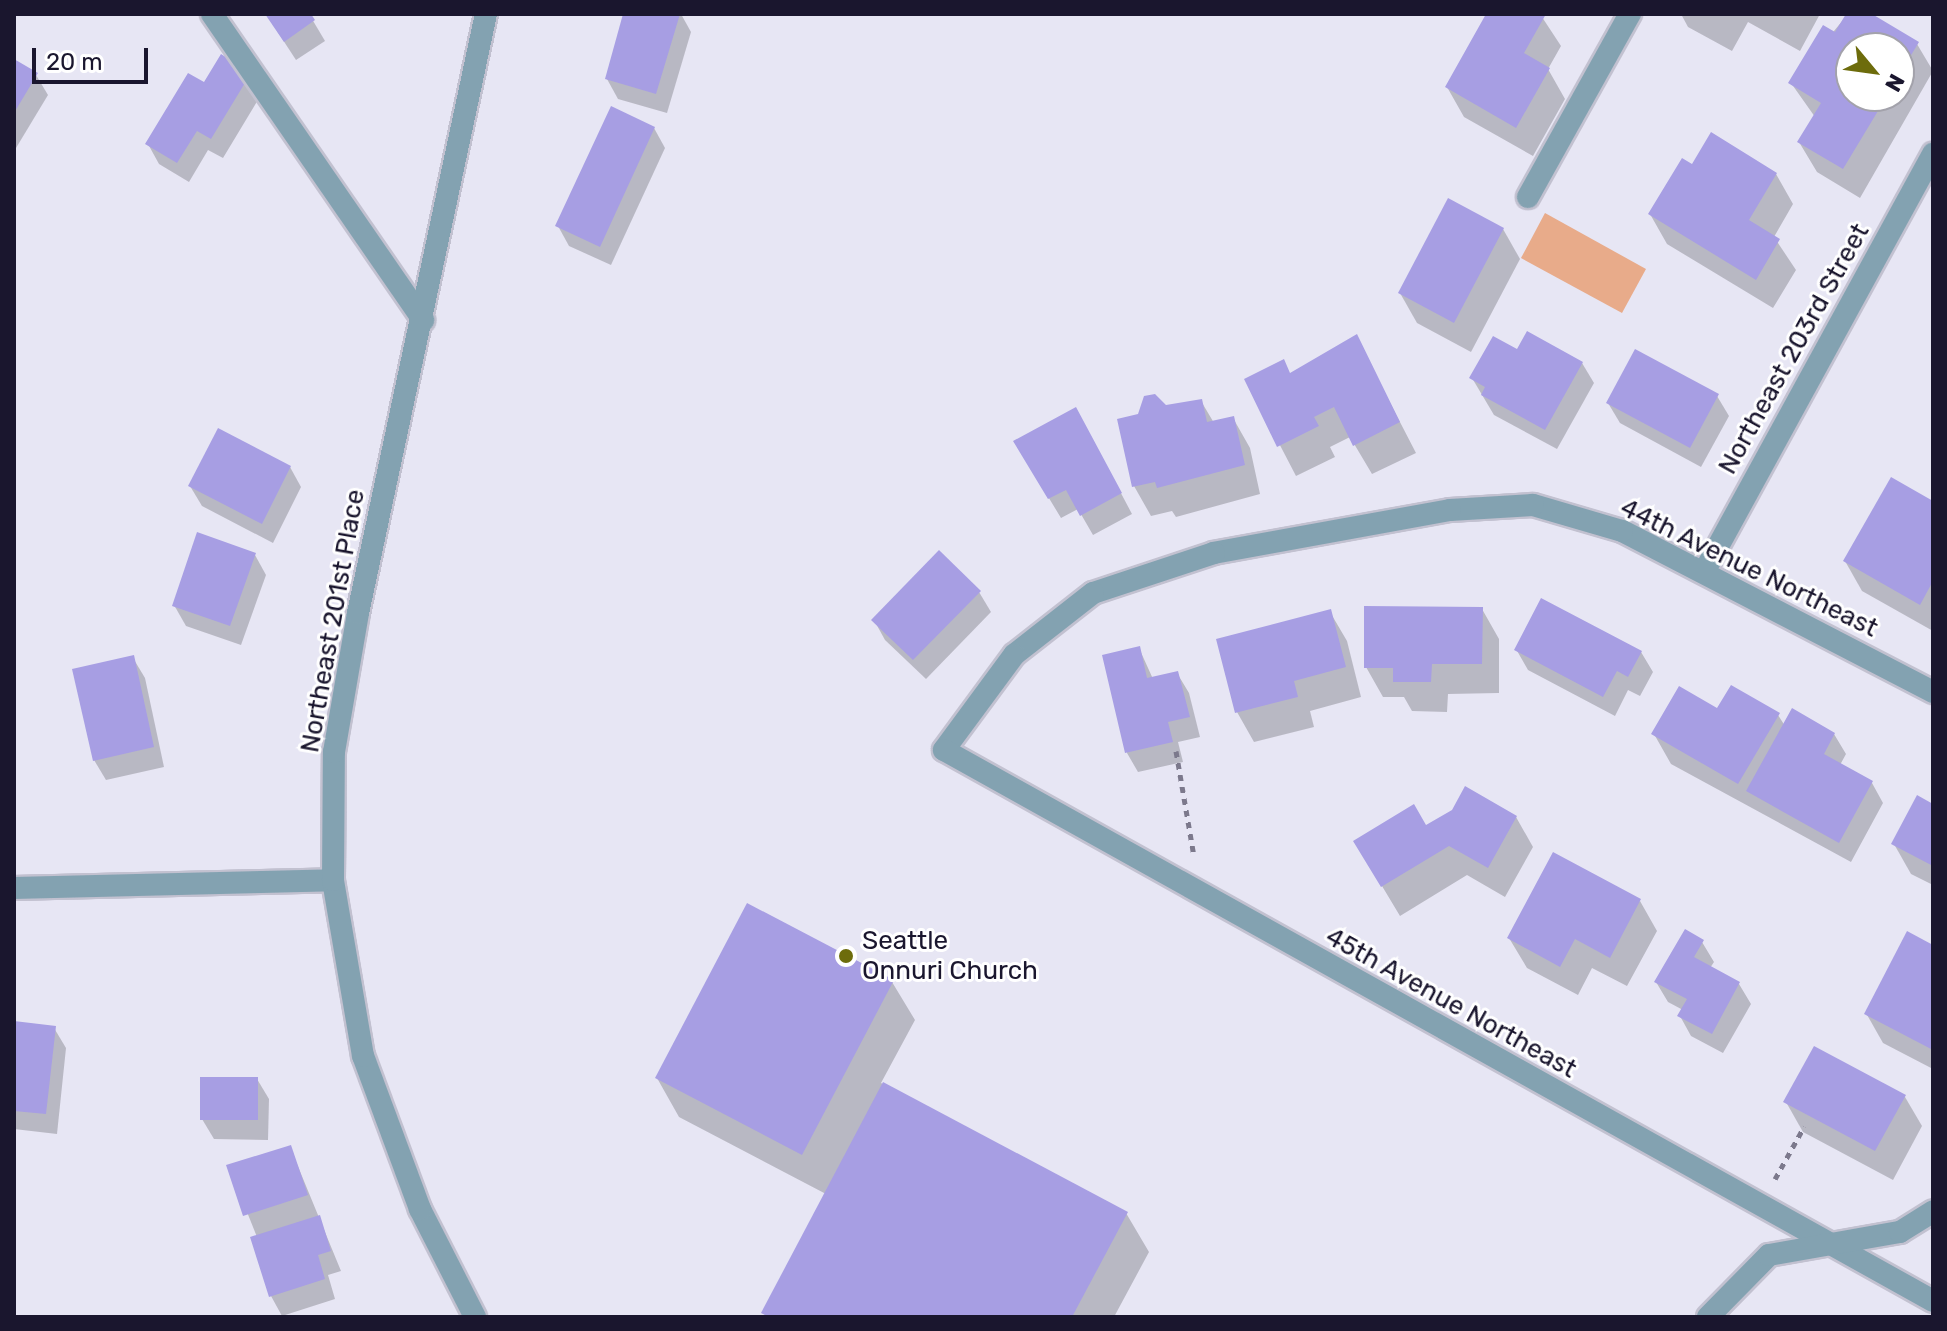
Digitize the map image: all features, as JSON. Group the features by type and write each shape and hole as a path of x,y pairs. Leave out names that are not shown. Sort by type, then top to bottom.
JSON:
{"street":[{"path":"212,14 423,320"},
{"name":"Northeast 201st Place","path":"475,1317 420,1209 363,1056 333,880 334,752 358,613 486,14"},
{"path":"1528,197 1630,14"},
{"name":"Northeast 203rd Street","path":"1704,572 1933,154"},
{"name":"44th Avenue Northeast","path":"944,750 1014,655 1093,593 1214,553 1431,511 1533,505 1622,531 1933,692"},
{"name":"45th Avenue Northeast","path":"944,750 1199,896 1837,1244 1933,1301"},
{"path":"14,888 333,880"},
{"path":"1708,1317 1769,1255 1900,1232 1933,1211"}],"path":[{"path":"1176,751 1189,802 1199,896"},
{"path":"1761,1204 1804,1127"}],"shaded area":[{"path":"1545,213 1646,269 1622,313 1521,258"}],"building":[{"path":"265,14 311,14 315,20 284,42"},
{"path":"623,14 680,14 656,94 605,79"},
{"path":"1486,14 1546,14 1524,53 1550,68 1516,128 1445,87"},
{"path":"1846,14 1872,14 1902,32 1835,32"},
{"path":"1823,25 1835,32 1835,112 1877,112 1843,169 1797,142 1821,103 1788,83"},
{"path":"221,54 251,73 211,139 197,131 177,163 145,144 188,73 204,82"},
{"path":"14,59 38,73 14,113"},
{"path":"611,106 655,127 600,247 555,226"},
{"path":"1711,132 1777,173 1749,220 1780,239 1756,280 1648,214 1682,158 1692,164"},
{"path":"1448,198 1504,228 1454,323 1398,293"},
{"path":"1527,331 1583,362 1545,430 1481,395 1485,387 1469,378 1493,336 1517,349"},
{"path":"1357,334 1400,422 1353,446 1334,407 1314,417 1319,426 1277,447 1244,379 1284,359 1290,373"},
{"path":"1635,349 1719,394 1690,448 1606,403"},
{"path":"1155,394 1166,405 1202,399 1207,422 1234,416 1245,465 1157,488 1155,482 1132,487 1117,419 1138,414 1144,396"},
{"path":"1076,407 1122,493 1080,516 1066,490 1048,499 1013,441"},
{"path":"218,428 291,466 262,524 188,486"},
{"path":"1891,477 1933,501 1933,581 1920,605 1843,561"},
{"path":"197,532 256,553 230,626 172,606"},
{"path":"939,550 981,591 913,660 871,620"},
{"path":"1541,598 1642,651 1628,677 1617,671 1603,697 1514,650"},
{"path":"1364,606 1483,607 1482,664 1432,664 1431,682 1393,682 1393,668 1364,668"},
{"path":"1331,609 1346,667 1294,681 1298,697 1235,713 1216,639"},
{"path":"1140,646 1147,678 1178,671 1190,717 1168,722 1173,742 1125,753 1102,655"},
{"path":"134,655 154,747 93,761 72,669"},
{"path":"1731,685 1780,713 1738,784 1651,734 1679,686 1717,708"},
{"path":"1792,708 1835,733 1824,754 1873,781 1839,843 1746,791"},
{"path":"1465,786 1517,816 1488,868 1449,846 1381,887 1353,841 1414,804 1426,825 1452,810"},
{"path":"1917,795 1933,804 1933,866 1891,844"},
{"path":"1553,852 1641,899 1610,958 1575,939 1560,967 1507,938"},
{"path":"747,903 894,980 802,1155 655,1078"},
{"path":"1685,929 1704,940 1694,957 1740,982 1712,1034 1677,1016 1687,999 1654,982"},
{"path":"1907,931 1933,945 1933,1050 1864,1014"},
{"path":"14,1021 56,1026 46,1114 14,1111"},
{"path":"1814,1046 1906,1095 1875,1151 1783,1102"},
{"path":"200,1077 258,1077 258,1120 200,1120"},
{"path":"883,1082 1128,1212 1072,1317 769,1317 761,1313"},
{"path":"291,1145 308,1195 243,1216 226,1165"},
{"path":"320,1215 331,1251 318,1255 325,1279 269,1297 250,1237"}],"place":[{"name":"Seattle Onnuri Church","path":"846,956"}]}
